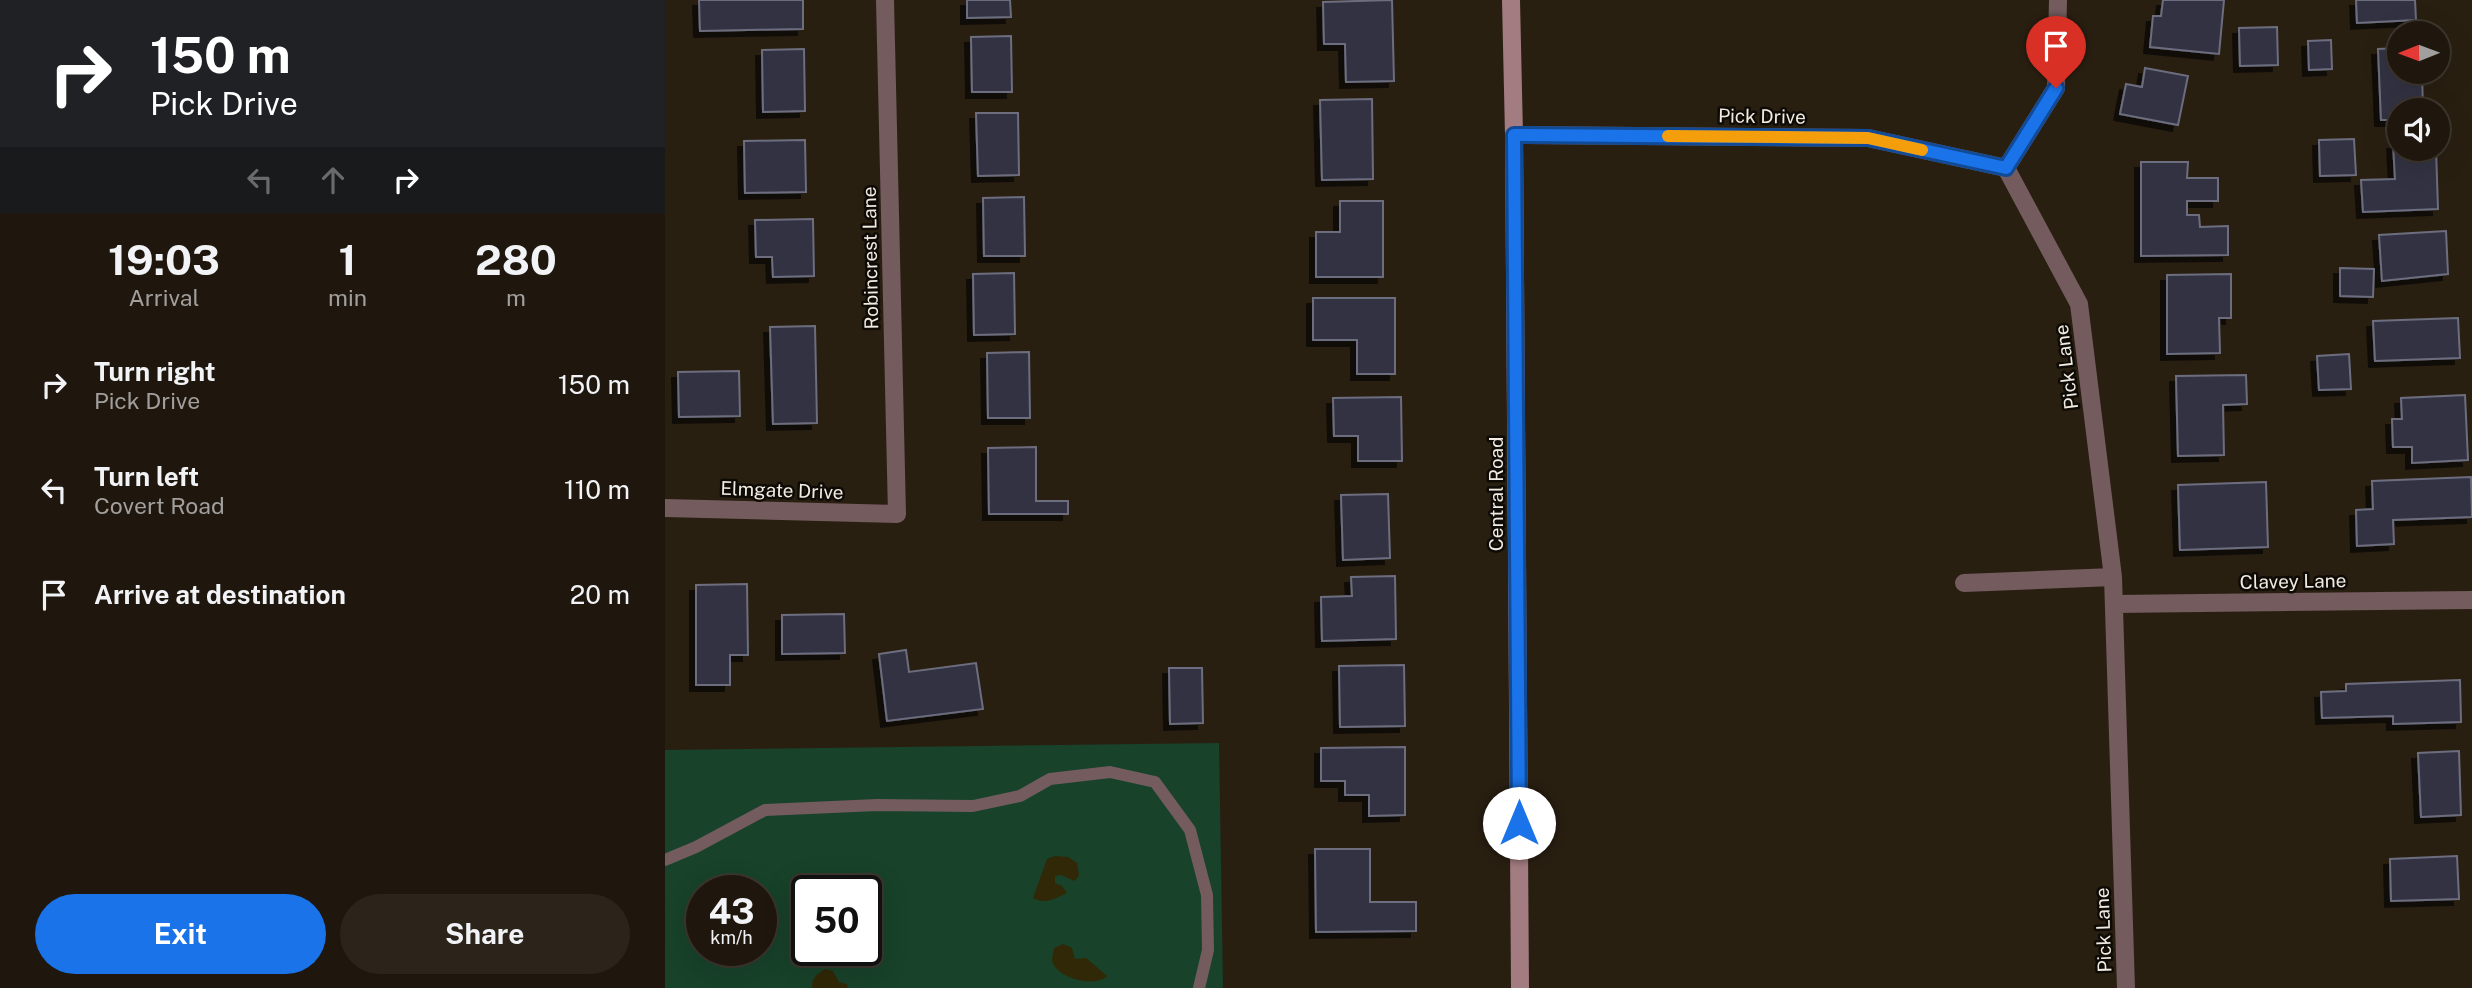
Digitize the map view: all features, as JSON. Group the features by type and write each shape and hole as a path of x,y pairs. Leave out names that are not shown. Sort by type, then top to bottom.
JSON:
{"main road":[{"name":"Central Road","path":"1511,0 1520,988"}],"street":[{"name":"Robincrest Lane","path":"885,0 897,514"},
{"path":"2006,168 2056,88 2058,0"},
{"name":"Pick Drive","path":"1514,135 1868,138 2006,168"},
{"name":"Pick Lane","path":"2006,168 2079,303 2113,577 2126,988"},
{"name":"Elmgate Drive","path":"665,508 897,514"},
{"path":"1964,583 2113,577"},
{"name":"Clavey Lane","path":"2114,604 2472,600"}],"lane":[{"path":"665,860 696,847 765,810 877,805 973,806 1020,796 1050,779 1110,772 1154,782 1189,830 1207,894 1208,950 1199,988"}],"green space":[{"path":"1219,743 1223,988 665,988 665,750"}],"sand":[{"path":"1055,856 1068,857 1077,863 1079,875 1075,881 1061,875 1055,876 1055,883 1062,886 1067,893 1055,899 1037,900 1033,898 1047,859"},
{"path":"1063,944 1072,948 1075,959 1086,958 1107,976 1102,980 1086,981 1068,977 1060,972 1052,960 1054,948"},
{"path":"825,969 833,971 839,982 847,984 848,988 812,988 815,977"}],"building":[{"path":"699,0 803,0 803,29 700,31"},
{"path":"967,0 1010,0 1011,17 967,18"},
{"path":"1392,0 1394,81 1346,82 1345,44 1324,44 1323,2"},
{"path":"2163,0 2224,0 2219,54 2150,47 2153,16 2161,16"},
{"path":"2356,0 2415,0 2416,20 2357,23"},
{"path":"2277,27 2278,65 2240,66 2239,28"},
{"path":"1011,36 1012,92 972,92 971,37"},
{"path":"2331,40 2332,69 2309,70 2308,41"},
{"path":"804,49 805,111 763,112 762,50"},
{"path":"2378,49 2387,49 2387,84 2422,84 2423,98 2387,98 2387,120 2381,120"},
{"path":"2145,68 2188,76 2178,125 2120,114 2126,84 2142,87"},
{"path":"1372,99 1373,179 1322,180 1320,100"},
{"path":"976,113 1018,113 1019,175 978,176"},
{"path":"2354,139 2356,175 2320,176 2319,140"},
{"path":"805,140 806,192 745,193 744,141"},
{"path":"2394,161 2436,161 2438,209 2363,212 2361,180 2395,179"},
{"path":"2141,162 2188,162 2187,178 2218,178 2218,201 2187,201 2187,215 2199,215 2200,227 2228,226 2228,255 2141,256"},
{"path":"1024,197 1025,256 984,256 983,198"},
{"path":"1340,201 1383,201 1383,277 1316,277 1316,232 1340,232"},
{"path":"813,219 814,276 773,277 772,257 756,257 755,220"},
{"path":"2446,231 2448,274 2382,281 2379,235"},
{"path":"2340,268 2374,269 2373,297 2340,296"},
{"path":"1014,273 1015,334 974,335 973,274"},
{"path":"2231,274 2231,318 2219,318 2220,353 2167,354 2167,275"},
{"path":"1313,298 1395,298 1395,374 1357,374 1357,340 1313,340"},
{"path":"2458,318 2460,358 2375,361 2373,321"},
{"path":"815,326 817,423 773,424 770,327"},
{"path":"1029,352 1030,418 988,418 987,353"},
{"path":"2349,354 2351,389 2319,390 2317,356"},
{"path":"739,371 740,416 679,417 678,372"},
{"path":"2246,375 2247,404 2223,405 2224,455 2178,456 2176,376"},
{"path":"2465,395 2468,460 2412,463 2412,447 2393,447 2392,419 2402,419 2401,398"},
{"path":"1401,397 1402,461 1358,461 1358,436 1334,436 1333,398"},
{"path":"1036,447 1036,501 1068,501 1068,514 989,514 988,448"},
{"path":"2471,477 2472,517 2393,520 2394,544 2357,546 2356,510 2373,509 2372,481"},
{"path":"2266,482 2268,547 2180,550 2178,485"},
{"path":"1388,494 1390,558 1343,560 1341,495"},
{"path":"1395,576 1396,639 1322,641 1321,597 1352,596 1351,577"},
{"path":"747,584 748,655 730,655 730,685 696,685 696,585"},
{"path":"844,614 845,653 782,654 782,615"},
{"path":"906,650 909,672 976,663 983,709 887,721 879,654"},
{"path":"1404,665 1405,726 1340,727 1339,666"},
{"path":"1169,668 1202,668 1203,723 1170,724"},
{"path":"2460,680 2461,722 2393,724 2393,716 2322,718 2321,692 2346,691 2346,684"},
{"path":"1405,747 1405,815 1369,816 1369,795 1345,795 1345,781 1321,781 1321,748"},
{"path":"2459,751 2461,815 2421,817 2418,753"},
{"path":"1315,849 1370,849 1370,902 1416,902 1416,931 1316,932"},
{"path":"2457,856 2459,899 2391,901 2390,859"}],"slow traffic":[{"path":"1668,136 1868,138 1922,150"}],"route":[{"path":"1519,823 1514,135 1868,138 2006,168 2056,88"}]}
